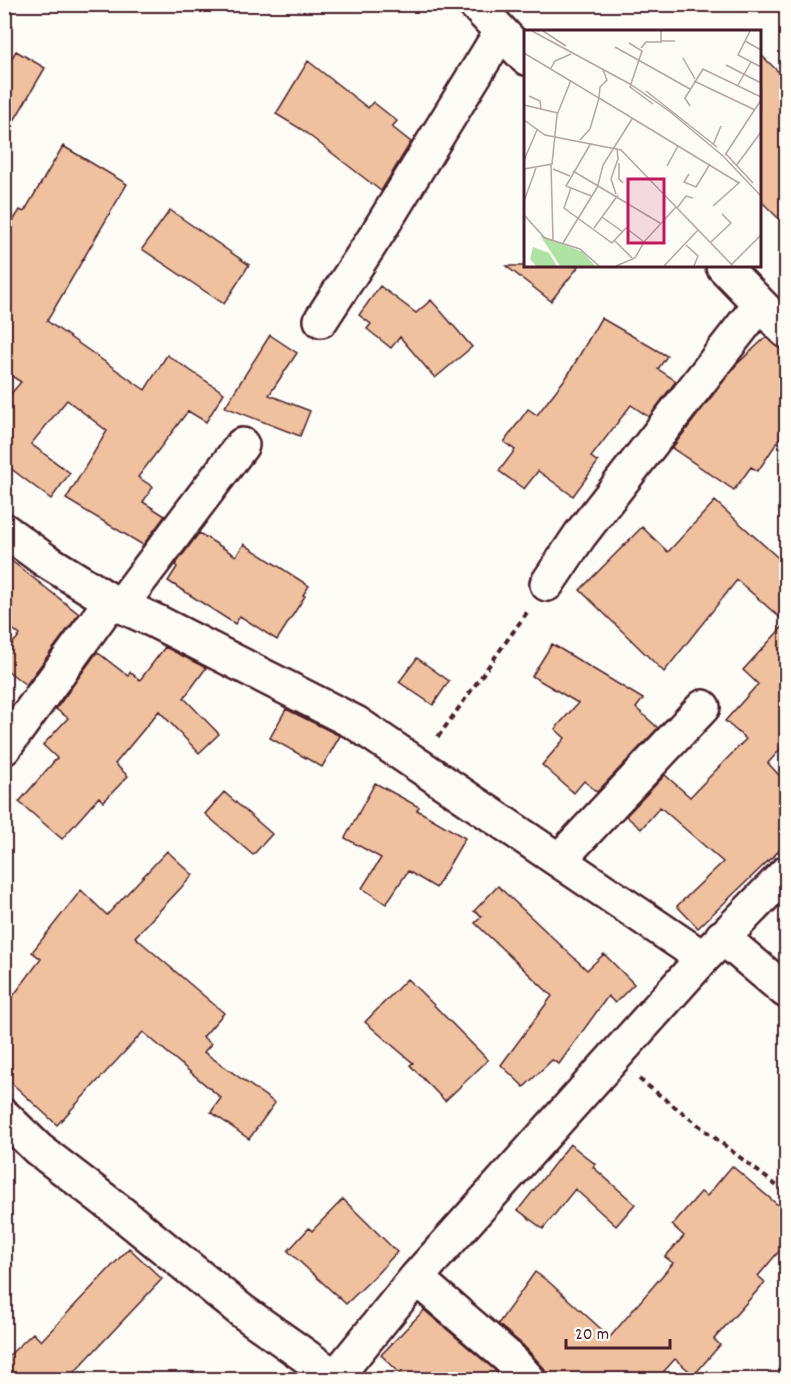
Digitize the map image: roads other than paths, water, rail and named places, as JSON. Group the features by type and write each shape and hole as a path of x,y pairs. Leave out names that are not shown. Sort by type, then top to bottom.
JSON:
{"street":[{"path":"475,4 524,57"},
{"path":"321,320 377,234 501,32"},
{"path":"724,267 786,331"},
{"path":"547,584 580,535 759,304"},
{"path":"4,748 242,445"},
{"path":"4,530 45,560 116,603 356,723 559,860 786,991"},
{"path":"559,860 703,707"},
{"path":"4,1116 38,1149 242,1311 334,1378 416,1278 713,947 786,873"},
{"path":"416,1278 509,1358 529,1380"}]}
